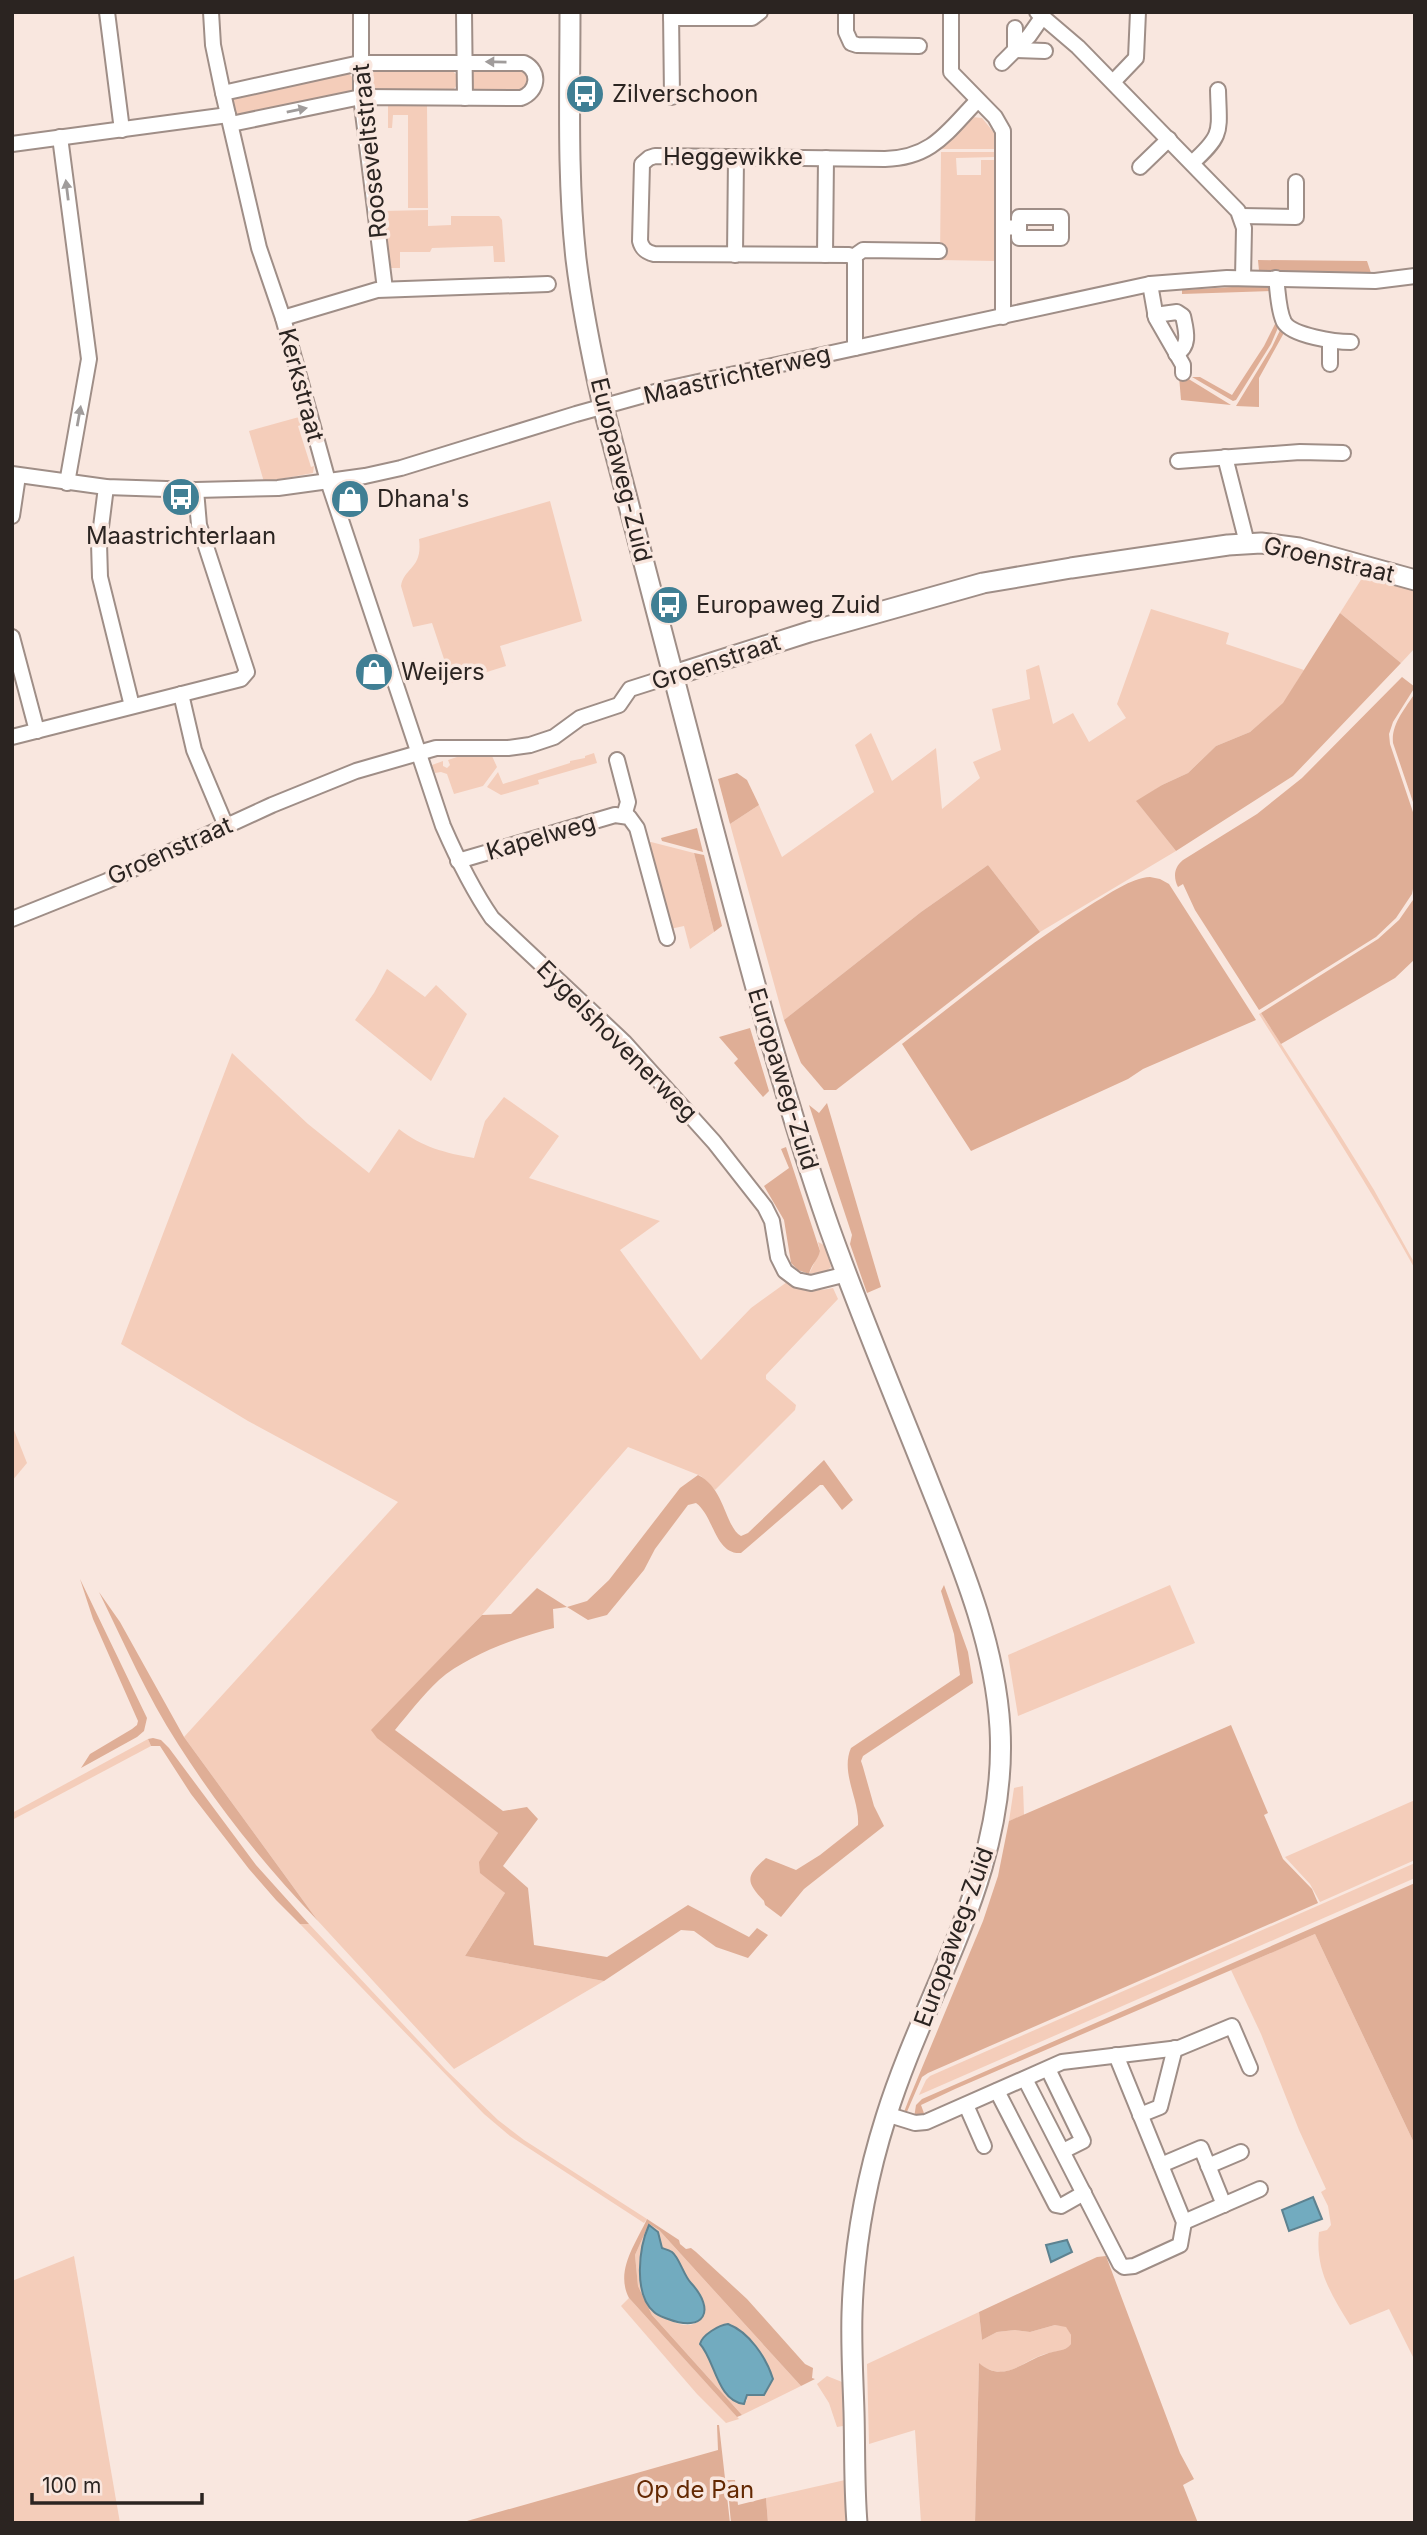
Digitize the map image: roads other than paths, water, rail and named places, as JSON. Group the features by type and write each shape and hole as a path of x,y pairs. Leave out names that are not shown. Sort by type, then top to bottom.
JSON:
{"street":[{"path":"107,12 122,130"},
{"name":"Kerkstraat","path":"211,12 214,46 249,212 283,318 328,481 418,752"},
{"name":"Rooseveltstraat","path":"361,12 361,97 385,289"},
{"path":"464,12 465,97"},
{"name":"Europaweg-Zuid","path":"570,12 570,177 576,256 585,321 603,406 751,974 783,1084 847,1275 964,1571 985,1639 1000,1723 999,1791 981,1874 951,1958 886,2114 871,2169 860,2228 852,2313 857,2523"},
{"path":"672,97 671,15 752,18 760,12"},
{"path":"846,12 846,32 851,43 919,46"},
{"path":"951,12 951,72 995,117 1003,131 1003,317"},
{"path":"1113,82 1136,58 1138,12"},
{"path":"1002,63 1024,45 1040,14 1078,47 1241,216 1244,237 1243,278"},
{"path":"1015,28 1024,45 1045,51"},
{"path":"12,144 229,120 361,97 521,98 531,94 535,81 533,68 524,63 360,64 223,93"},
{"path":"1192,163 1211,146 1217,136 1218,90"},
{"name":"Heggewikke","path":"939,251 863,250 853,257 654,254 643,249 640,241 642,164 655,156 898,159 918,154 934,145 977,101"},
{"path":"60,137 89,359 67,483"},
{"path":"1140,167 1169,139"},
{"path":"735,254 736,157"},
{"path":"825,255 826,158"},
{"path":"1241,216 1296,217 1296,182"},
{"path":"1003,228 1019,227"},
{"path":"853,257 855,348"},
{"name":"Maastrichterweg","path":"328,481 401,468 666,389 1150,284 1192,279 1243,278 1357,282 1415,276"},
{"path":"1276,278 1286,324 1330,342 1351,342"},
{"path":"283,318 369,291 548,284"},
{"path":"1150,284 1155,315 1183,365 1183,373"},
{"path":"1155,315 1177,312 1183,316 1185,347 1176,354"},
{"path":"1330,342 1330,364"},
{"path":"1178,460 1300,452 1343,453"},
{"path":"1225,457 1247,543"},
{"path":"12,516 15,475 106,487 196,490 278,488 328,481"},
{"path":"106,487 99,543 100,577 132,706"},
{"path":"12,737 241,679 247,672 199,525 196,490"},
{"name":"Groenstraat","path":"12,919 107,881 335,779 436,748 508,748 530,745 554,737 580,718 619,705 630,689 808,632 983,583 1247,543 1299,548 1415,580"},
{"path":"12,637 37,731"},
{"path":"181,694 194,750 226,826"},
{"name":"Eygelshovenerweg","path":"418,752 458,861 477,897 492,918 624,1042 741,1174 772,1220 778,1258 785,1271 804,1282 825,1281 847,1275"},
{"name":"Kapelweg","path":"617,760 628,802 624,816"},
{"name":"Kapelweg","path":"458,861 615,815 624,816 632,819 637,828 667,938"},
{"path":"886,2114 921,2123 1065,2061 1175,2048 1232,2026 1250,2068"},
{"path":"1140,2115 1160,2107 1175,2048"},
{"path":"1025,2079 1120,2264 1124,2267 1134,2266 1180,2245 1184,2222 1116,2056"},
{"path":"1048,2068 1083,2141 1063,2151"},
{"path":"997,2091 1056,2205 1061,2206 1084,2193"},
{"path":"966,2105 984,2146"},
{"path":"1161,2165 1201,2148 1224,2205"},
{"path":"1208,2166 1241,2152"},
{"path":"1184,2222 1260,2189"}],"water":[{"path":"1313,2197 1322,2219 1289,2231 1282,2210"},
{"path":"649,2225 658,2232 662,2248 675,2254 688,2280 699,2293 704,2310 698,2321 681,2323 668,2319 647,2304 640,2270 645,2234"},
{"path":"1067,2240 1072,2252 1051,2262 1046,2245"},
{"path":"728,2324 743,2333 756,2346 773,2379 764,2395 747,2395 744,2404 728,2396 722,2388 700,2344 711,2331"}],"place":[{"name":"Zilverschoon","path":"585,94"},
{"name":"Maastrichterlaan","path":"181,497"},
{"name":"Dhana's","path":"350,499"},
{"name":"Europaweg Zuid","path":"669,605"},
{"name":"Weijers","path":"374,672"}],"park label":[{"name":"Op de Pan","path":"695,2490"}]}
